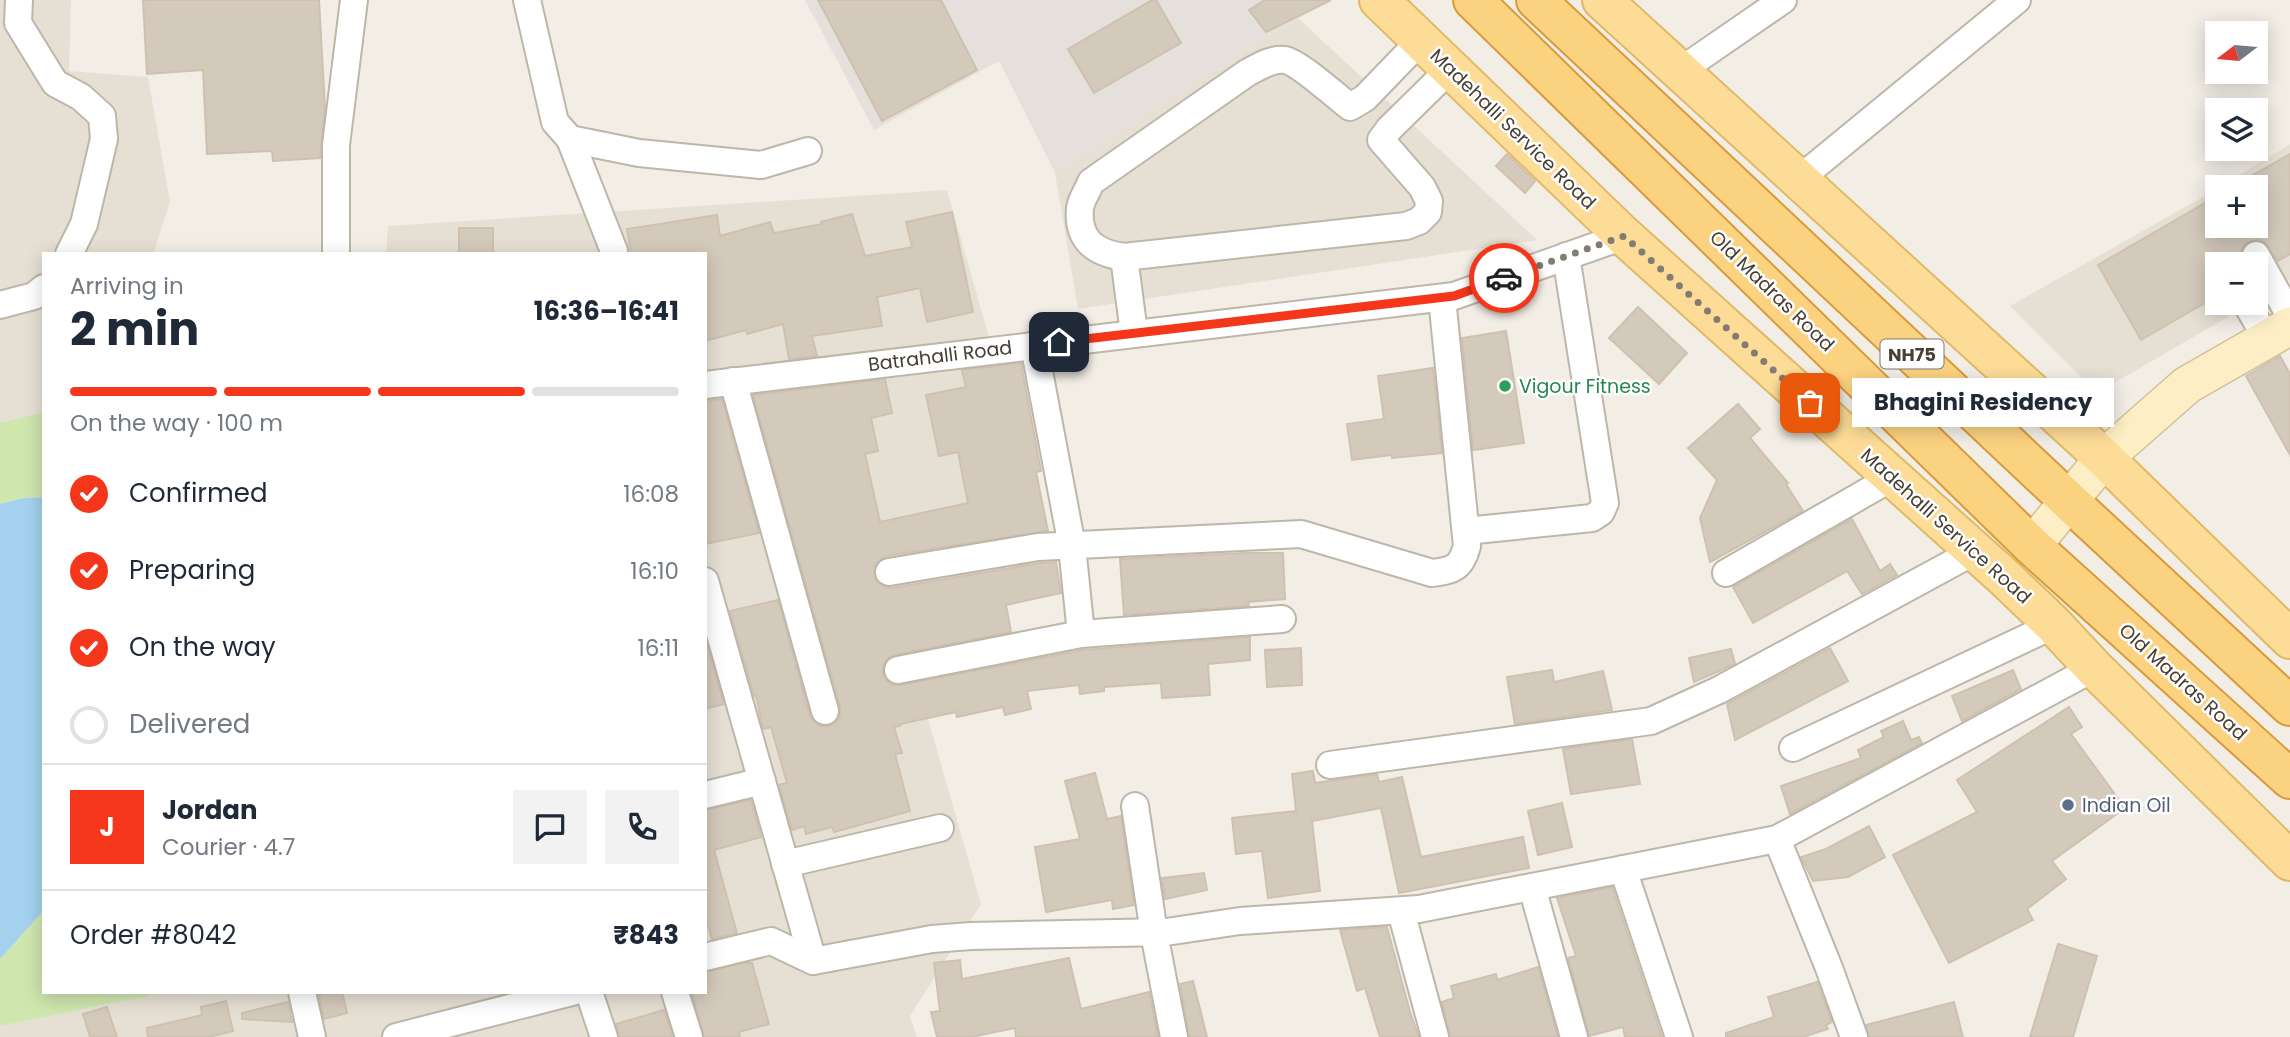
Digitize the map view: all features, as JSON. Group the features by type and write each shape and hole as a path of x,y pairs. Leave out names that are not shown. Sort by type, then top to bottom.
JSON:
{"highway":[{"name":"Old Madras Road","path":"1473,0 2032,546 2290,779"},
{"name":"NH75","path":"1536,0 2290,706"}],"main road":[{"name":"Madehalli Service Road","path":"1379,0 1624,236 2054,625 2094,668 2290,861"},
{"path":"1602,0 2104,458 2290,639"},
{"path":"2032,546 2104,458 2187,385 2282,327"}],"street":[{"path":"336,252 336,145 354,0"},
{"path":"527,0 555,122 570,139 614,251"},
{"path":"1680,71 1783,0"},
{"path":"1798,180 2017,0"},
{"path":"12,16 55,83 81,97 102,116 104,139 93,187 84,224 70,252"},
{"path":"1350,107 1365,98 1421,40"},
{"path":"1286,60 1317,80 1350,107 1381,140 1422,187 1429,201 1428,212 1406,226 1124,257 1108,255 1097,249 1088,242 1082,230 1080,207 1091,182 1247,73 1270,62 1286,60"},
{"path":"1381,140 1450,69"},
{"path":"570,139 639,153 761,165 808,151"},
{"name":"Batrahalli Road","path":"707,385 1442,298 1624,236"},
{"path":"1466,531 1592,518 1601,512 1605,503 1566,256"},
{"path":"1124,257 1134,333"},
{"path":"2268,288 2282,327"},
{"path":"0,305 34,296 42,290"},
{"path":"889,572 1038,547 1301,534 1432,573 1451,570 1463,561 1468,545 1442,298"},
{"path":"2264,315 2282,327"},
{"path":"1034,345 1072,546 1081,634"},
{"path":"733,381 825,711"},
{"path":"1726,573 1893,477"},
{"path":"1330,765 1651,721 1719,690 1975,551"},
{"path":"707,588 813,961"},
{"path":"898,670 1081,634 1282,619"},
{"path":"1793,748 2054,625"},
{"path":"707,957 771,941 813,961 932,939 1154,933 1240,921 1401,911 1777,839 2094,668"},
{"path":"707,795 762,781"},
{"path":"1135,806 1154,933 1174,1037"},
{"path":"785,864 940,828"},
{"path":"1777,839 1854,1037"},
{"path":"1623,869 1679,1037"},
{"path":"1532,887 1574,1037"},
{"path":"1401,911 1435,1037"},
{"path":"302,994 313,1037"},
{"path":"409,1035 564,994"},
{"path":"590,994 604,1037"},
{"path":"676,994 689,1037"}],"shaded area":[{"path":"0,0 71,0 69,71 148,77 170,202 154,252 42,252 42,412 0,423"},
{"path":"805,0 1314,0 1321,6 1055,173 999,61 874,130"},
{"path":"1298,18 1537,240 1078,309 1055,173"},
{"path":"2290,144 2290,280 2268,293 2268,252 2205,252 2205,315 2231,315 2097,393 2010,306 2205,196 2205,238 2268,238 2268,175 2240,175 2262,161 2268,161 2268,158"},
{"path":"947,190 1041,519 918,684 981,904 910,1016 917,1037 0,1037 0,1026 148,994 707,994 707,252 386,252 388,226"}],"green space":[{"path":"42,412 42,497 0,504 0,423"},
{"path":"42,912 42,994 148,996 0,1026 0,959"}],"water":[{"path":"42,497 42,912 0,959 0,504"}],"building":[{"path":"143,0 319,0 325,108 320,158 273,161 272,151 207,154 203,70 147,74"},
{"path":"818,0 941,0 977,70 882,121"},
{"path":"1156,0 1181,43 1094,93 1068,49"},
{"path":"1265,0 1331,0 1266,32 1249,10"},
{"path":"1507,154 1535,181 1525,193 1496,166"},
{"path":"2290,154 2290,254 2278,261 2265,242 2257,239 2243,246 2241,252 2205,252 2205,303 2141,340 2098,265 2205,203 2205,238 2268,238 2268,175 2253,175"},
{"path":"952,212 973,312 927,322 920,288 877,297 882,326 812,336 817,356 789,359 783,324 747,334 746,330 707,340 707,252 631,252 627,229 717,215 720,236 770,222 774,233 822,224 821,222 852,214 865,256 912,247 906,222"},
{"path":"459,228 493,228 493,252 459,252"},
{"path":"1638,307 1687,353 1659,384 1609,338"},
{"path":"1506,331 1524,443 1473,450 1462,338"},
{"path":"2280,356 2290,374 2290,455 2246,376"},
{"path":"1021,363 1041,471 1036,472 1048,531 886,556 875,566 874,575 877,582 892,588 1056,562 1061,593 1006,605 1011,632 888,658 883,666 886,680 892,685 901,685 1083,650 1250,637 1250,660 1208,664 1210,695 1162,698 1161,683 1104,687 1104,691 1080,694 1079,685 1027,691 1031,709 1005,715 1003,707 957,717 956,712 900,724 894,727 902,753 895,754 910,811 834,832 832,827 806,834 804,826 792,830 779,785 787,783 771,727 763,729 756,695 754,696 730,611 778,600 810,716 820,726 829,726 840,716 840,707 753,395 885,379 892,413 871,418 878,451 865,454 880,522 968,503 958,452 939,456 926,395 966,387 962,370"},
{"path":"1433,368 1442,453 1352,460 1347,424 1384,419 1378,376"},
{"path":"722,399 759,533 707,544 707,401"},
{"path":"1738,404 1760,429 1750,438 1788,483 1786,484 1803,511 1710,562 1700,518 1717,480 1688,448"},
{"path":"1852,519 1880,571 1890,564 1897,575 1862,594 1847,571 1753,623 1733,587"},
{"path":"1283,553 1285,599 1248,602 1249,606 1124,615 1120,559"},
{"path":"707,646 724,704 707,708"},
{"path":"1301,648 1302,685 1267,687 1265,650"},
{"path":"1830,648 1848,681 1735,740 1727,704"},
{"path":"1731,649 1735,664 1694,682 1689,658"},
{"path":"1552,670 1554,682 1603,671 1612,710 1515,724 1507,677"},
{"path":"2013,670 2021,689 1962,721 1952,696"},
{"path":"2069,707 2082,727 2071,734 2125,808 2052,861 2066,879 2027,909 2033,920 1949,963 1893,855 1977,812 1957,780"},
{"path":"1903,721 1911,740 1919,737 1922,743 1790,814 1781,786 1861,758 1858,750 1884,737 1881,731"},
{"path":"1632,739 1640,784 1571,794 1563,749"},
{"path":"1313,771 1315,783 1377,774 1379,782 1402,777 1421,857 1523,837 1529,868 1399,893 1381,808 1312,821 1320,891 1268,898 1262,851 1236,854 1232,818 1296,811 1292,774"},
{"path":"1095,773 1107,819 1121,816 1134,905 1113,909 1112,900 1046,912 1035,847 1080,839 1065,781"},
{"path":"751,800 761,837 714,850 737,933 712,939 707,923 707,810"},
{"path":"1562,803 1572,847 1538,855 1528,811"},
{"path":"1869,826 1885,857 1848,877 1813,881 1801,857 1826,849"},
{"path":"1204,873 1207,890 1165,899 1162,878"},
{"path":"1612,887 1662,1037 1625,1037 1623,1027 1589,1036 1568,958 1576,956 1557,898"},
{"path":"1387,927 1419,1037 1380,1037 1365,988 1357,991 1340,930"},
{"path":"2058,944 2097,956 2073,1037 2030,1037"},
{"path":"1069,958 1081,1009 1149,992 1158,1037 1016,1037 1015,1028 971,1037 937,1037 931,1012 940,1011 934,963 960,960 962,979"},
{"path":"752,963 769,1024 739,1032 740,1037 704,1037 693,994 707,994 707,972"},
{"path":"1538,967 1558,1037 1450,1037 1442,1002 1454,998 1451,986 1496,974 1497,980"},
{"path":"1193,981 1207,1037 1189,1037 1180,984"},
{"path":"1817,982 1832,1022 1826,1025 1828,1029 1803,1037 1726,1037 1726,1033 1774,1017 1768,997"},
{"path":"342,994 347,1013 324,1019 319,995"},
{"path":"226,1001 233,1031 209,1037 148,1037 147,1028 202,1015 201,1007"},
{"path":"288,1002 292,1022 242,1019 242,1013"},
{"path":"1954,1002 1963,1037 1869,1037 1866,1025"},
{"path":"107,1007 117,1037 90,1037 83,1014"},
{"path":"664,1010 673,1037 619,1037 616,1024"}],"way so far":[{"path":"1504,278 1624,236 1810,403"}],"place":[{"name":"Vigour Fitness","path":"1505,386"},
{"name":"Bhagini Residency","path":"1810,403"},
{"name":"Indian Oil","path":"2068,805"}],"route":[{"path":"1059,342 1454,296 1504,278"}]}
